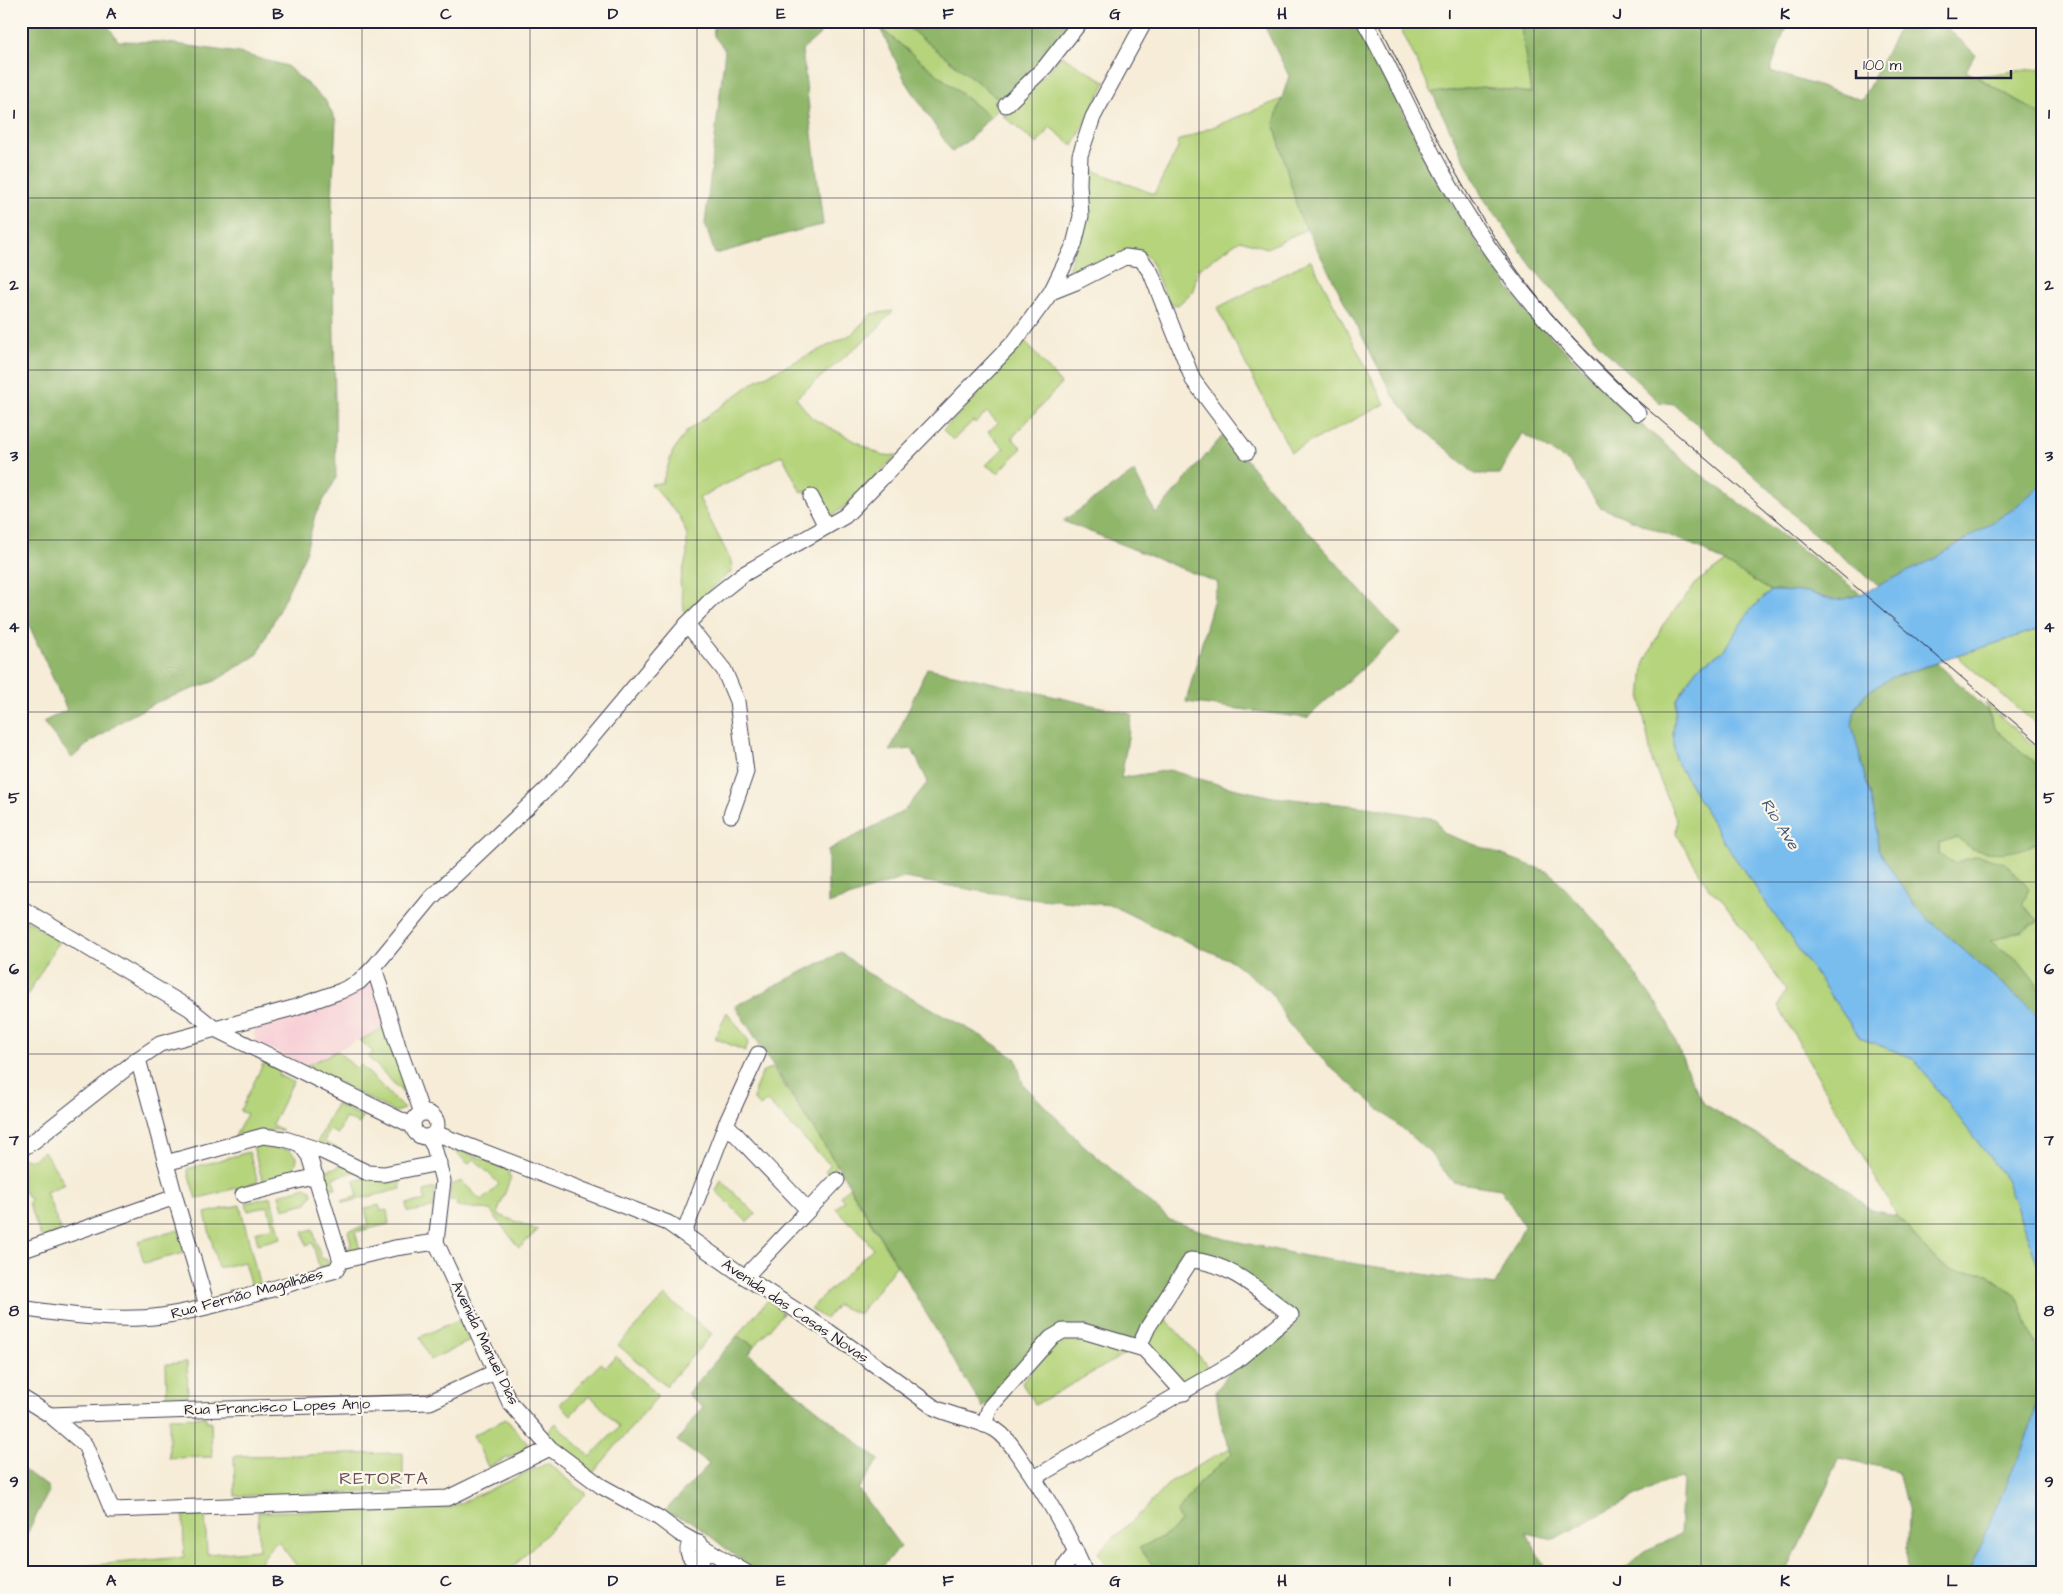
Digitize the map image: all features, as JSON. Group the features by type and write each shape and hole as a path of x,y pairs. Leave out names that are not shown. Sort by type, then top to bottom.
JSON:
{"street":[{"path":"1006,105 1045,67 1081,21"},
{"path":"21,1149 160,1044 293,1008 341,991 359,982 374,968 431,898 556,780 687,624 713,598 742,575 845,516 1015,341 1051,292 1074,245 1081,216 1080,155 1093,117 1145,21"},
{"path":"1364,21 1450,186 1484,241 1529,302 1590,369 1638,413"},
{"path":"1051,292 1076,282 1125,257 1141,259 1151,273 1193,380 1247,452"},
{"path":"811,497 826,526"},
{"path":"687,624 724,670 737,701 746,772 731,815"},
{"path":"21,908 189,1008 214,1029 413,1126"},
{"path":"374,968 398,1046 422,1113"},
{"path":"684,1233 726,1124 758,1054"},
{"path":"138,1059 207,1306"},
{"path":"422,1113 430,1113 436,1118 438,1126 431,1135 424,1137 416,1133 413,1126 415,1117 422,1113"},
{"path":"726,1124 808,1210"},
{"path":"431,1135 443,1181 436,1242"},
{"name":"Avenida das Casas Novas","path":"431,1135 652,1216 684,1233 745,1277 828,1331 935,1408 998,1431 1034,1478 1076,1552 1085,1573"},
{"path":"166,1163 263,1136 286,1139 322,1150 368,1173 384,1174 439,1163"},
{"path":"300,1144 309,1156 341,1261"},
{"path":"243,1195 316,1176"},
{"path":"745,1277 836,1180"},
{"path":"21,1251 175,1197"},
{"name":"Rua Fernão Magalhães","path":"21,1308 120,1318 162,1316 207,1306 336,1270 341,1261 395,1248 436,1242"},
{"name":"Avenida Manuel Dias","path":"436,1242 497,1371 510,1403 550,1448 601,1486 659,1518 679,1533 697,1558"},
{"path":"1034,1478 1184,1393 1236,1361 1291,1315 1234,1274 1201,1261 1191,1260 1148,1327 1139,1347"},
{"path":"984,1425 990,1406 1051,1338 1063,1331 1083,1331 1144,1349 1184,1393"},
{"name":"Rua Francisco Lopes Anjo","path":"50,1415 430,1402 497,1371"},
{"path":"21,1397 50,1415 86,1445 112,1510 448,1498 550,1448"},
{"path":"1063,1573 1066,1565 1076,1552"},
{"path":"697,1558 722,1557 747,1573"}],"shaded area":[{"path":"368,985 372,985 388,1025 306,1066 256,1042 254,1033 258,1026 265,1021 342,999"}],"green space":[{"path":"21,21 105,21 118,41 161,42 239,53 287,66 325,100 336,121 332,200 336,479 315,515 305,555 258,654 215,681 157,702 125,719 89,743 72,758 43,722 67,710 21,607 21,443 32,438 21,421"},
{"path":"713,21 811,21 820,34 802,50 823,225 715,254 705,224 725,50 714,36"},
{"path":"876,21 900,21 1000,100 1000,108 990,117 880,28"},
{"path":"900,21 1077,21 1007,99 1000,100"},
{"path":"1262,21 1356,21 1444,192 1484,253 1528,314 1629,414 1695,470 1861,594 1845,599 1832,600 1808,592 1771,591 1700,548 1600,507 1569,462 1522,433 1500,474 1475,474 1415,422 1392,394 1299,214 1274,123 1289,76"},
{"path":"1397,21 1520,21 1531,93 1483,87 1432,93"},
{"path":"1520,21 1788,21 1770,71 1862,100 1903,21 1940,21 1975,54 1966,71 2042,115 2042,452 2040,454 2042,454 2042,484 2012,510 1934,559 1879,586 1803,525 1769,489 1674,404 1659,402 1603,349 1533,268 1482,196 1432,93 1483,87 1531,93"},
{"path":"880,28 990,117 970,139 952,152 905,80"},
{"path":"1061,55 1106,82 1073,146 1050,127 1037,144 1003,116 1048,72"},
{"path":"2042,68 2042,115 1976,76"},
{"path":"1282,99 1274,123 1299,214 1307,229 1267,248 1240,240 1198,269 1193,291 1178,305 1168,303 1150,259 1138,251 1125,252 1069,278 1067,273 1086,217 1087,168 1154,194 1178,148 1178,141"},
{"path":"1311,260 1385,404 1291,452 1217,308"},
{"path":"893,311 875,331 796,398 812,418 883,456 897,455 845,506 832,516 826,513 813,490 801,492 782,455 699,498 731,561 732,571 706,593 685,616 680,582 687,555 687,535 680,517 651,484 662,483 673,451 687,431 757,380 852,334 871,314"},
{"path":"1024,340 1061,384 1012,438 1022,448 998,473 986,465 1004,448 988,432 998,423 987,412 975,423 973,421 953,440 943,430 978,395 975,391"},
{"path":"1225,433 1270,489 1400,634 1307,718 1186,702 1218,583 1063,521 1134,472 1156,514"},
{"path":"1725,563 1771,591 1750,610 1723,651 1696,669 1677,699 1673,732 1675,759 1724,842 1860,1038 1913,1058 2006,1179 2040,1271 2042,1365 2018,1298 1988,1274 1951,1270 1937,1261 1897,1216 1778,1006 1786,990 1723,900 1710,890 1676,833 1677,821 1652,761 1641,701 1644,665 1662,626 1698,581"},
{"path":"2042,628 2042,729 1957,656"},
{"path":"1937,663 1986,709 1996,730 2042,769 2042,838 2027,847 2000,853 1973,849 1957,837 1939,843 1939,854 1954,863 1978,856 2005,863 2029,889 2022,905 2039,921 2022,931 1990,941 2019,961 2042,990 2042,1019 1917,909 1878,849 1876,820 1852,725 1855,709 1866,693 1890,678"},
{"path":"927,668 1132,714 1121,778 1169,770 1224,786 1273,797 1367,807 1436,819 1443,833 1551,873 1605,932 1665,1016 1689,1075 1704,1104 1836,1181 1871,1210 1897,1216 1937,1261 1951,1270 1988,1274 2018,1298 2042,1365 2042,1374 2030,1430 1968,1573 1906,1573 1908,1513 1898,1471 1840,1458 1786,1573 1619,1573 1644,1551 1680,1535 1683,1478 1663,1482 1554,1539 1526,1533 1548,1573 1159,1573 1139,1548 1170,1533 1180,1521 1177,1513 1199,1483 1232,1454 1221,1422 1216,1392 1236,1361 1291,1315 1265,1296 1191,1260 1139,1347 1063,1331 983,1408 837,1165 735,1006 841,952 864,971 985,1038 1016,1059 1023,1084 1080,1142 1170,1220 1225,1239 1305,1256 1495,1285 1524,1226 1501,1189 1453,1182 1429,1152 1328,1065 1288,1023 1271,992 1232,961 1161,930 1111,905 1039,899 904,878 828,904 828,850 904,811 928,782 912,749 890,751"},
{"path":"1985,703 2042,753 2042,769 1996,730"},
{"path":"1957,837 1972,849 2035,844 2042,838 2042,990 2019,961 1989,941 2022,931 2039,921 1978,856 1954,863 1939,854 1939,843"},
{"path":"21,916 59,941 21,1006"},
{"path":"727,1012 749,1041 745,1051 715,1038"},
{"path":"388,1026 411,1101 368,1057 373,1052 360,1040"},
{"path":"337,1051 356,1068 360,1064 404,1109 395,1112 306,1066"},
{"path":"264,1062 280,1070 278,1075 293,1082 272,1125 283,1130 273,1130 234,1138 247,1114 240,1111"},
{"path":"773,1068 837,1165 829,1174 825,1171 830,1165 767,1101 760,1107 754,1100 755,1089 763,1071"},
{"path":"336,1104 363,1117 359,1124 345,1118 338,1134 329,1130 324,1142 343,1151 340,1156 316,1145"},
{"path":"262,1144 290,1150 297,1158 296,1164 290,1173 263,1183 253,1146"},
{"path":"448,1145 511,1170 508,1175 511,1177 497,1214 538,1230 519,1248 490,1210 456,1206 457,1202 450,1200 451,1185 462,1181 482,1201 499,1184 474,1159 468,1164"},
{"path":"44,1151 65,1184 46,1192 61,1231 42,1239 28,1202 30,1200 21,1187 21,1157 32,1160"},
{"path":"249,1152 258,1182 196,1199 187,1169"},
{"path":"346,1164 357,1171 333,1178 336,1188 325,1188 322,1172"},
{"path":"399,1174 401,1189 343,1203 342,1201 358,1196 354,1181 368,1177"},
{"path":"721,1180 756,1214 747,1222 716,1191"},
{"path":"305,1187 311,1190 312,1195 307,1203 283,1209 279,1195"},
{"path":"849,1187 897,1265 859,1314 837,1305 826,1319 810,1309 873,1248 836,1208 844,1201 840,1196"},
{"path":"435,1188 433,1208 408,1212 406,1204 425,1200 424,1191"},
{"path":"271,1197 281,1238 258,1244 255,1232 273,1227 268,1206 248,1211 246,1203"},
{"path":"240,1205 260,1287 229,1295 228,1290 251,1286 244,1262 218,1268 205,1213"},
{"path":"379,1205 381,1211 387,1210 389,1224 355,1232 361,1253 346,1252 351,1244 348,1231 369,1225 365,1209"},
{"path":"313,1229 321,1258 328,1260 328,1266 319,1268 313,1243 306,1245 303,1232"},
{"path":"179,1230 185,1253 144,1263 138,1241"},
{"path":"665,1296 712,1334 666,1386 618,1345"},
{"path":"768,1300 783,1313 755,1346 737,1336"},
{"path":"1163,1316 1213,1372 1186,1386 1148,1342"},
{"path":"460,1319 470,1341 430,1360 420,1337"},
{"path":"737,1336 755,1346 749,1354 879,1460 858,1489 901,1547 875,1573 757,1573 691,1521 664,1512 709,1464 677,1441 703,1407 687,1394"},
{"path":"1066,1337 1083,1337 1134,1349 1035,1405 1022,1383 1055,1342"},
{"path":"616,1356 658,1396 593,1473 567,1454 546,1434 556,1423 590,1457 619,1427 590,1395 571,1415 560,1404 601,1363 606,1367"},
{"path":"187,1362 188,1403 167,1403 166,1364"},
{"path":"206,1417 206,1421 211,1421 212,1457 169,1458 169,1418"},
{"path":"506,1419 527,1443 527,1449 488,1467 473,1435"},
{"path":"1230,1448 1232,1454 1199,1483 1177,1513 1180,1521 1170,1533 1139,1548 1159,1573 1113,1573 1098,1552 1144,1510 1170,1482"},
{"path":"403,1453 403,1491 235,1496 234,1456"},
{"path":"548,1463 586,1494 507,1573 302,1573 277,1540 252,1573 87,1573 82,1566 184,1557 183,1515 205,1514 207,1554 259,1550 258,1512 452,1507"},
{"path":"21,1468 47,1486 49,1491 21,1545"}],"water":[{"name":"Rio Ave","path":"2042,484 2042,628 1890,678 1866,693 1855,708 1852,725 1876,820 1878,849 1917,909 2042,1019 2042,1330 2040,1271 2006,1179 1913,1058 1860,1038 1724,842 1675,759 1673,732 1677,700 1696,669 1723,651 1750,610 1771,591 1808,592 1832,600 1845,599 1861,594 1934,559 2012,510"},
{"path":"2042,1374 2042,1573 1968,1573 2030,1430"}],"tram line":[{"path":"1378,21 1473,204 1519,272 1564,328 1631,395 2042,746"}],"district":[{"name":"RETORTA","path":"384,1478"}]}
